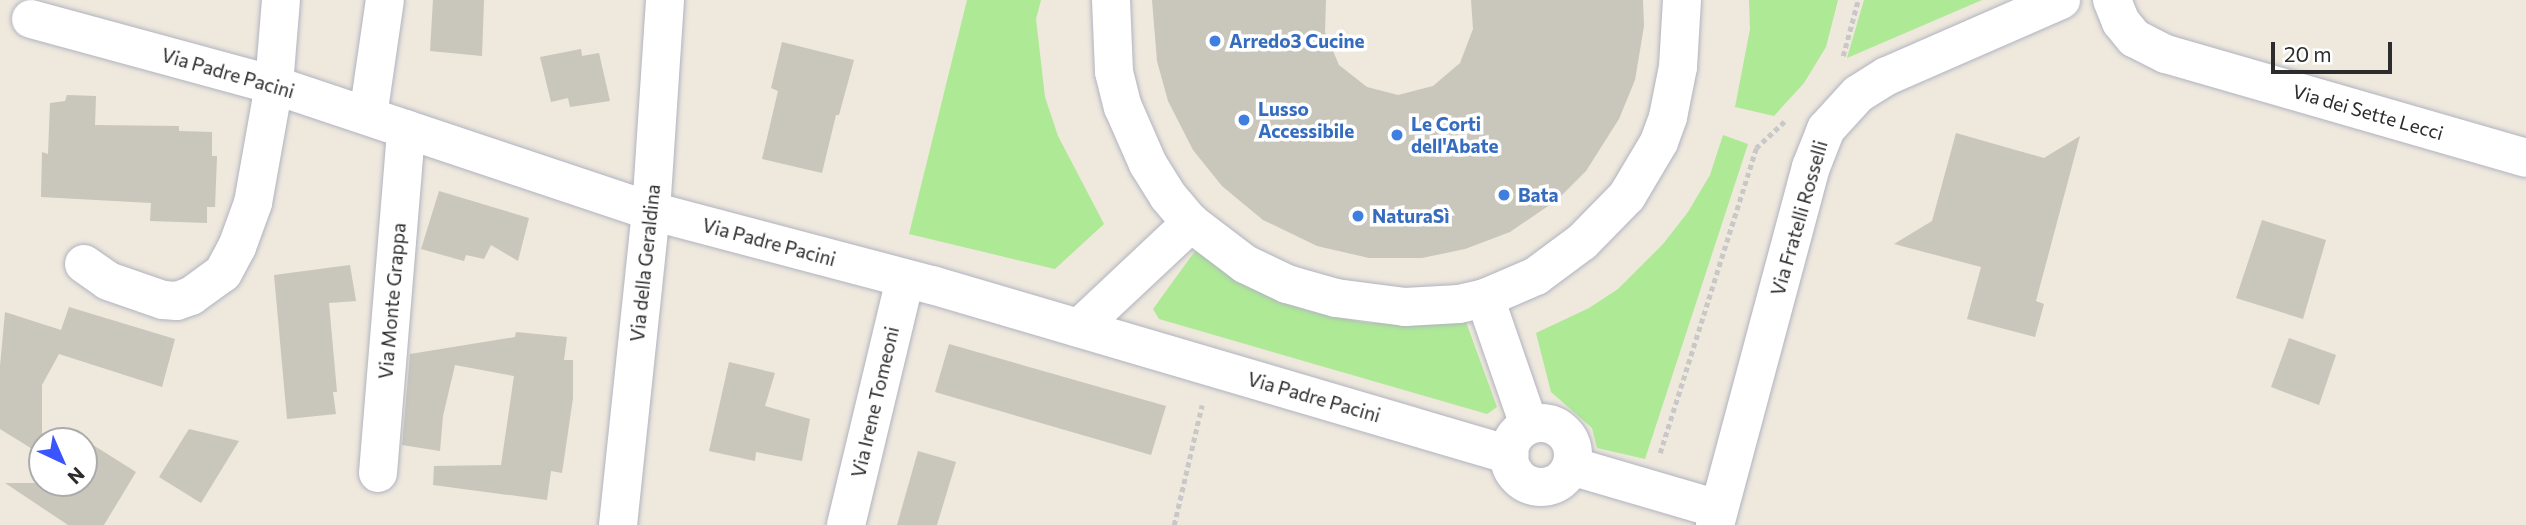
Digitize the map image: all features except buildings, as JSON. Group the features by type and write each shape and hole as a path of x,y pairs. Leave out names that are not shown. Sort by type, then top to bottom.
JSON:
{"street":[{"path":"84,264 108,281 163,300 184,299 214,282 228,265 249,216 274,85 281,0"},
{"path":"368,116 385,0"},
{"name":"Via della Geraldina","path":"618,525 651,211 665,0"},
{"path":"1111,0 1114,72 1123,107 1148,164 1168,196 1191,223 1217,246 1268,276 1336,299 1383,305 1438,307 1485,298 1536,276 1582,243 1627,196 1659,142 1674,96 1681,40 1682,0"},
{"name":"Via Fratelli Rosselli","path":"1716,517 1811,167 1826,129 1858,94 1886,76 2030,9 2061,0"},
{"name":"Via dei Sette Lecci","path":"2112,0 2121,22 2134,38 2166,54 2526,158"},
{"name":"Via Padre Pacini","path":"31,19 274,85 651,211 905,279 1210,367 1519,440 1549,424 1567,436 1573,456 1571,466"},
{"name":"Via Monte Grappa","path":"378,473 406,129"},
{"path":"1079,328 1191,223"},
{"name":"Via Irene Tomeoni","path":"846,525 905,279"},
{"path":"1485,298 1519,440 1516,473 1532,485 1550,485 1559,481 1571,466 1649,489 1716,517"}],"path":[{"path":"1842,59 1858,0"},
{"path":"1649,489 1756,148"},
{"path":"1174,525 1210,367"}],"green space":[{"path":"967,0 1041,0 1036,19 1045,97 1058,136 1104,224 1055,269 909,234"},
{"path":"1749,0 1838,0 1826,47 1804,83 1774,116 1735,107 1750,29"},
{"path":"1864,0 1982,0 1847,58"},
{"path":"1723,135 1748,144 1645,459 1597,448 1592,428 1551,392 1536,333 1589,308 1618,289 1663,244 1688,212 1710,175"},
{"path":"1195,251 1287,304 1320,314 1369,323 1466,322 1497,407 1487,414 1159,319 1153,309"}],"place":[{"name":"Arredo3 Cucine","path":"1215,41"},
{"name":"Lusso Accessibile","path":"1244,120"},
{"name":"Le Corti dell'Abate","path":"1397,135"},
{"name":"Bata","path":"1504,195"},
{"name":"NaturaSì","path":"1358,216"}]}
